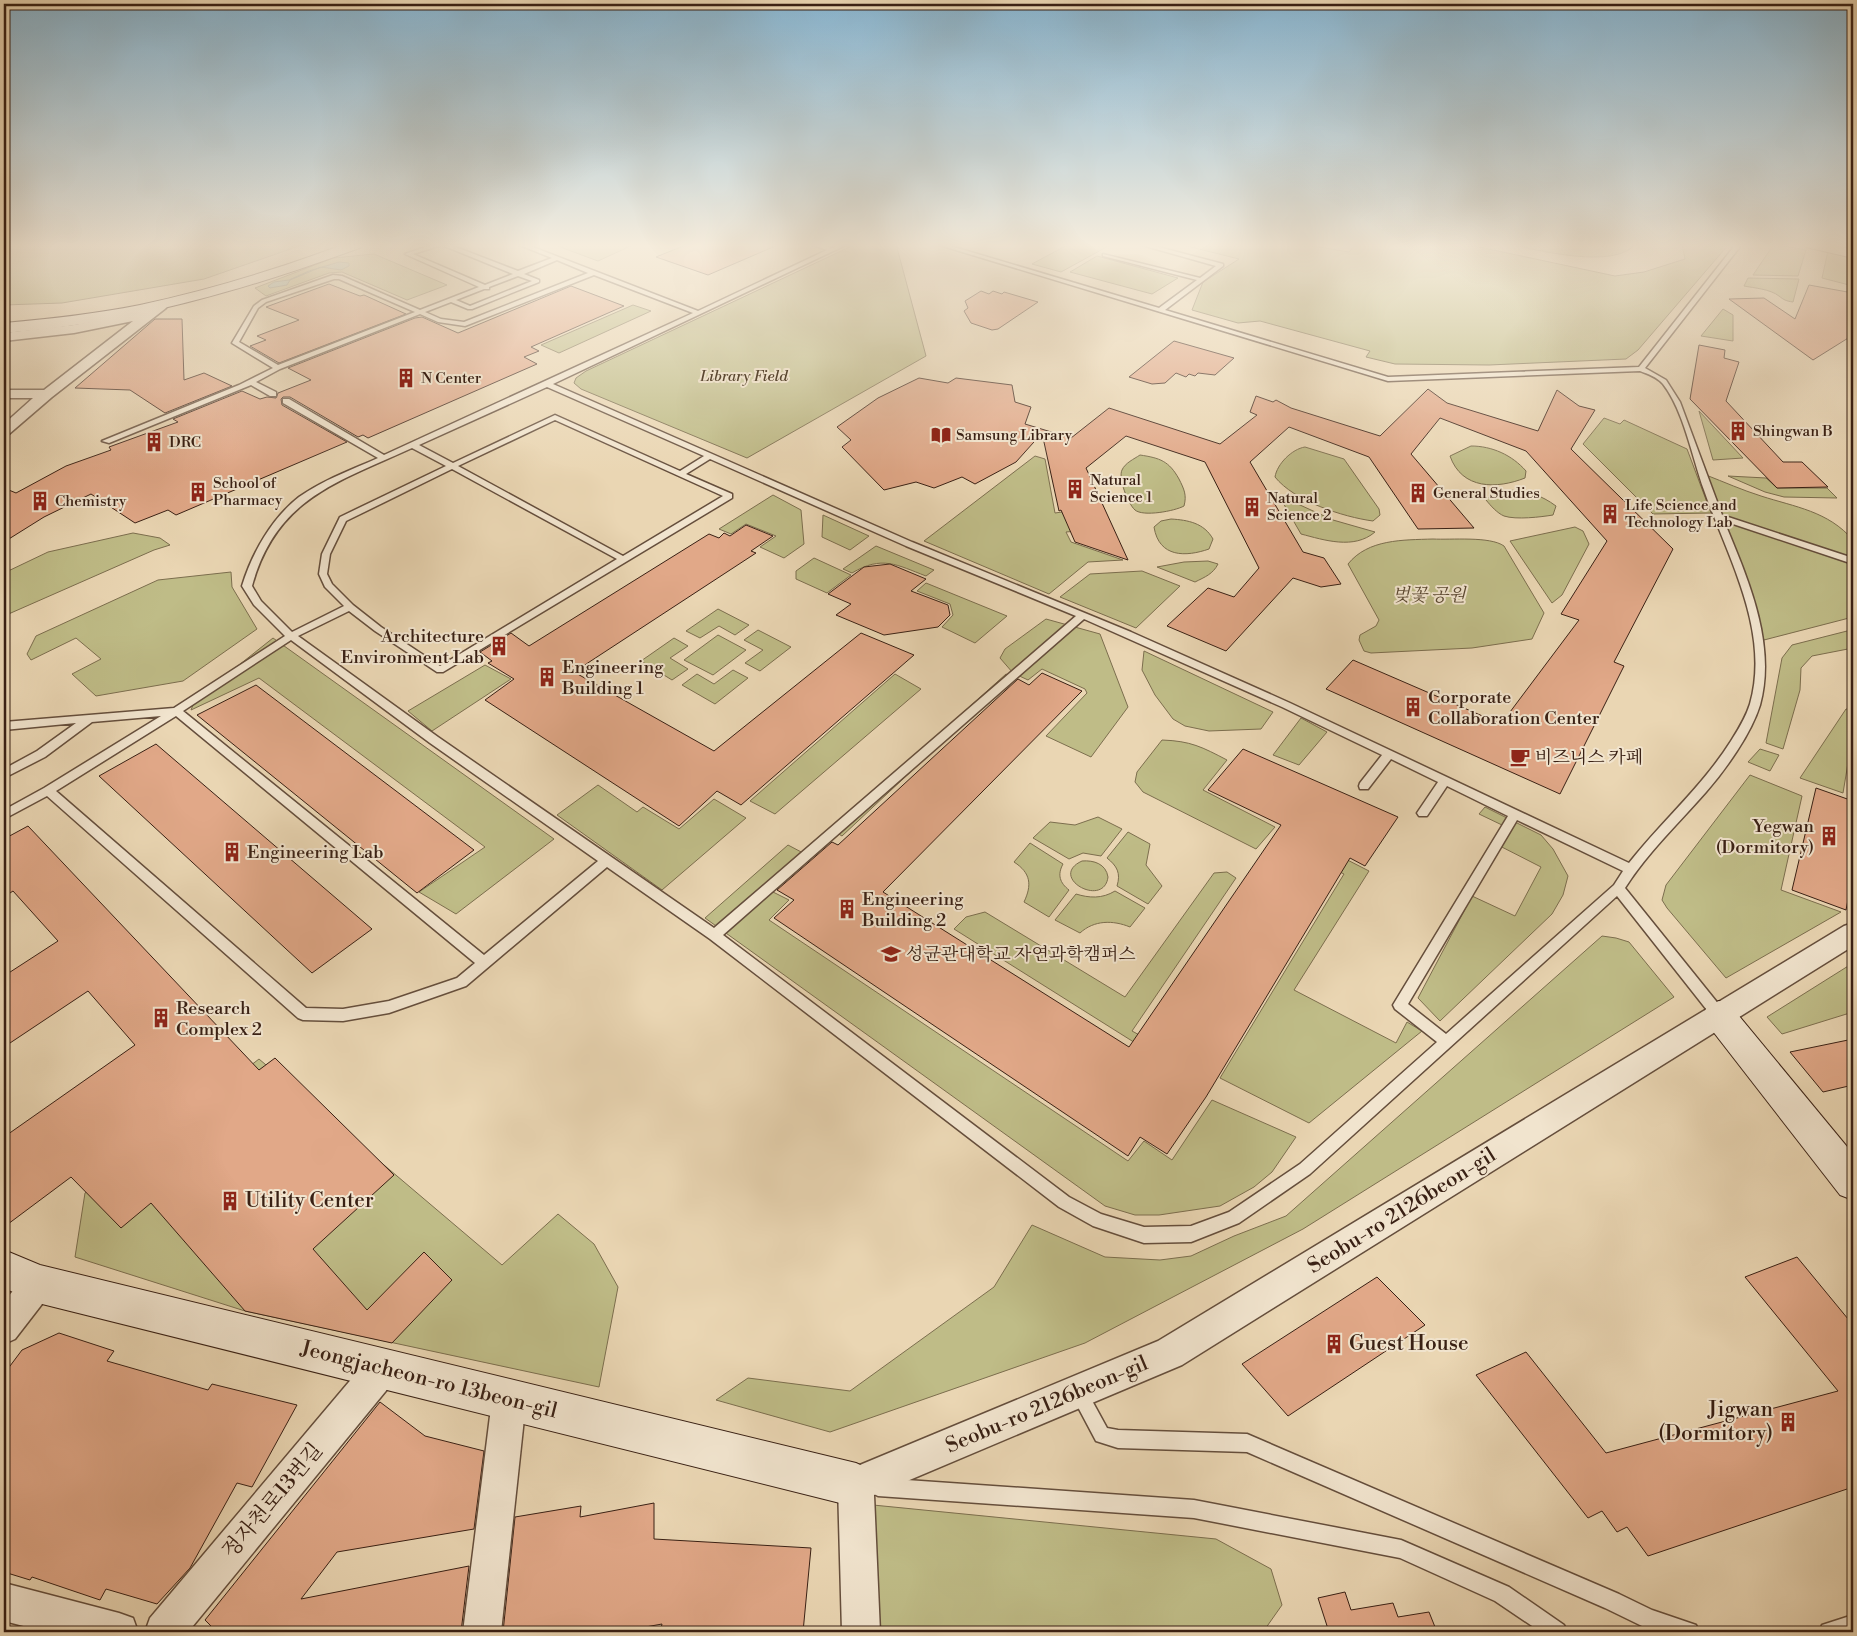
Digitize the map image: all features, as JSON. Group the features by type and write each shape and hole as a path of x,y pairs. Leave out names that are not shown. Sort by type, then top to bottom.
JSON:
{"street":[{"path":"4,328 68,320"},
{"path":"4,337 74,329 110,320"},
{"path":"4,432 47,394 142,320"},
{"path":"4,394 47,394"},
{"name":"Seobu-ro 2126beon-gil","path":"856,1485 1170,1353 1853,933"},
{"path":"1719,1015 1853,1182"},
{"path":"4,1328 21,1276"},
{"name":"Jeongjacheon-ro 13beon-gil","path":"21,1276 382,1369 856,1485"},
{"name":"정자천로13번길","path":"164,1632 382,1369"},
{"path":"482,1632 509,1400"},
{"path":"856,1485 861,1632"},
{"path":"4,1602 119,1632"}],"lane":[{"path":"248,320 235,343 278,368"},
{"path":"106,441 251,382 278,368 398,320"},
{"path":"439,320 465,324 474,320"},
{"path":"680,320 547,384 326,484 293,507 272,534 249,575 247,586 257,603 291,636 434,740 714,935 1064,1202 1098,1221 1144,1235 1192,1234 1234,1218 1305,1169 1618,888 1630,868 1713,775 1737,738 1755,704 1760,672 1760,646 1741,573 1717,516 1676,400 1664,381 1641,369 1388,378 1196,320"},
{"path":"1641,369 1679,320"},
{"path":"251,382 273,394"},
{"path":"547,384 910,544 1128,634 1259,693 1630,868"},
{"path":"286,402 384,458"},
{"path":"555,417 680,474 729,496 440,670 378,629 350,607 328,586 323,574 326,554 343,519 555,417"},
{"path":"413,445 449,467 623,559"},
{"path":"680,474 709,456"},
{"path":"1717,516 1853,561"},
{"path":"4,815 48,791 291,636 350,607"},
{"path":"714,935 1082,616"},
{"path":"4,726 176,711 484,963"},
{"path":"4,774 42,754 89,719"},
{"path":"1364,786 1389,754"},
{"path":"1423,813 1445,781"},
{"path":"48,791 303,1014 343,1014 389,1008 461,982 607,860"},
{"path":"1447,1042 1400,1005 1514,814"},
{"path":"1618,888 1719,1015"},
{"path":"1078,1392 1102,1435 1118,1439 1248,1443 1612,1601 1649,1619 1689,1632"},
{"path":"856,1485 1194,1509 1401,1549 1502,1594 1557,1632"},
{"path":"1832,1632 1853,1625"}],"green space":[{"path":"598,320 631,320 559,353 541,345"},
{"name":"Library Field","path":"694,320 916,320 926,356 747,458 581,389 574,383 576,378 586,371"},
{"path":"1229,320 1663,320 1638,350 1626,359 1489,365 1395,364 1366,357 1370,351 1260,321 1238,323"},
{"path":"1714,320 1733,320 1733,341 1701,336"},
{"path":"1699,411 1743,458 1713,460"},
{"path":"1604,418 1620,424 1624,420 1687,449 1711,513 1653,514 1583,444"},
{"path":"1471,446 1494,450 1508,456 1526,471 1525,478 1514,482 1492,485 1472,481 1463,475 1450,456"},
{"path":"1305,447 1344,459 1379,509 1380,515 1373,521 1334,512 1306,500 1283,486 1275,477 1276,472 1290,454"},
{"path":"1140,455 1163,461 1172,468 1184,489 1184,506 1152,513 1139,512 1132,507 1124,491 1121,474 1125,465"},
{"path":"1035,456 1045,459 1055,513 1069,511 1078,531 1066,532 1071,542 1123,560 1088,562 1049,594 924,541"},
{"path":"1706,475 1754,494 1810,511 1833,522 1853,540 1853,559 1721,515"},
{"path":"1728,476 1766,478 1777,488 1827,488 1837,498 1784,497 1765,492"},
{"path":"1509,490 1540,496 1556,506 1553,515 1522,518 1501,515 1486,500 1496,491"},
{"path":"773,495 801,510 804,544 784,558 760,547 776,536 746,524 731,534 719,529"},
{"path":"1289,500 1333,520 1375,532 1367,538 1348,542 1329,541 1301,534 1282,501"},
{"path":"823,515 869,536 850,550 822,537"},
{"path":"1171,519 1195,523 1205,529 1213,539 1209,549 1183,554 1175,553 1161,545 1154,527 1161,521"},
{"path":"1723,520 1853,563 1853,617 1764,640"},
{"path":"1575,527 1583,531 1589,544 1562,595 1552,603 1510,541"},
{"path":"133,533 160,538 170,545 154,550 4,616 4,573 48,552"},
{"name":"벚꽃 공원","path":"1470,539 1490,541 1504,546 1544,613 1532,639 1472,648 1371,653 1364,651 1359,640 1360,635 1376,626 1379,620 1348,564 1356,556 1376,545 1387,542"},
{"path":"876,546 934,570 926,576 898,565 881,563 872,564 852,573 843,569"},
{"path":"814,558 851,575 827,593 796,579 796,571"},
{"path":"1208,561 1218,564 1211,573 1195,582 1157,567 1184,562"},
{"path":"1142,571 1180,586 1136,628 1060,597 1090,574"},
{"path":"231,572 232,587 257,629 183,681 96,696 72,674 101,659 76,638 31,660 27,654 36,636 158,580"},
{"path":"926,583 1007,616 975,643 942,627 953,615 950,604 917,591"},
{"path":"718,609 749,625 735,635 719,626 700,638 686,631"},
{"path":"1046,619 1100,634 1128,707 1091,757 1046,736 1087,693 1085,689 1042,669 1028,680 1013,673 1000,658 1005,649"},
{"path":"758,630 791,647 760,671 745,663 763,650 744,640"},
{"path":"1853,631 1853,648 1812,656 1801,668 1800,690 1783,749 1766,743 1782,658 1792,645"},
{"path":"718,635 746,650 713,675 684,660"},
{"path":"273,638 554,839 456,914 419,892 485,847 259,678 191,710 195,700"},
{"path":"674,638 688,646 670,658 688,669 672,680 641,661"},
{"path":"1144,651 1273,712 1261,729 1209,731 1185,726 1173,719 1155,695 1142,670"},
{"path":"485,665 511,679 432,731 408,711"},
{"path":"733,670 748,678 715,704 682,685 697,674 714,684"},
{"path":"895,674 921,689 775,814 750,801"},
{"path":"1006,674 1012,677 842,836 832,830"},
{"path":"1846,709 1853,709 1853,733 1843,793 1800,778"},
{"path":"1301,718 1327,732 1299,765 1273,755"},
{"path":"1162,740 1196,746 1227,760 1203,790 1275,827 1256,849 1143,792 1135,782 1137,772"},
{"path":"1760,749 1779,755 1770,771 1748,762"},
{"path":"1750,775 1802,796 1781,890 1841,912 1726,978 1662,900 1666,885"},
{"path":"598,785 637,812 643,807 679,829 714,799 746,818 662,890 557,815"},
{"path":"1485,807 1541,835 1553,849 1568,876 1563,895 1552,914 1440,1021 1418,998 1472,896 1515,916 1541,867 1492,842 1502,825 1479,814"},
{"path":"1098,817 1122,829 1101,856 1083,853 1069,859 1033,838 1050,822 1075,825"},
{"path":"1128,832 1150,844 1146,865 1162,886 1148,904 1117,886 1119,877 1117,870 1107,858"},
{"path":"1030,843 1063,864 1060,878 1063,885 1069,890 1049,917 1024,902 1029,885 1027,875 1014,862"},
{"path":"788,845 805,854 767,889 789,900 769,920 1128,1161 1144,1141 1172,1160 1212,1100 1296,1137 1272,1172 1254,1187 1220,1206 1159,1215 1135,1215 1105,1206 705,918"},
{"path":"1328,850 1369,871 1294,990 1396,1043 1407,1022 1422,1031 1309,1123 1220,1078 1344,874 1319,862"},
{"path":"1082,861 1095,862 1105,869 1108,877 1104,886 1097,890 1089,890 1080,887 1074,882 1071,875 1073,868"},
{"path":"1227,872 1236,878 1132,1031 1154,1043 1148,1051 954,929 966,917 985,912 1125,997 1214,873"},
{"path":"1115,891 1145,908 1130,927 1104,922 1091,926 1080,933 1055,920 1076,894 1096,897"},
{"path":"1602,936 1629,942 1674,997 1303,1229 1085,1343 830,1432 716,1400 748,1378 850,1391 994,1287 1032,1225 1105,1257 1160,1260 1191,1256 1234,1236 1286,1216"},
{"path":"1853,963 1853,1012 1782,1034 1767,1017"},
{"path":"259,1059 502,1265 558,1214 594,1244 618,1287 599,1387 245,1311 75,1257 85,1193"},
{"path":"873,1505 1216,1539 1271,1569 1282,1605 1263,1632 878,1632"}],"building":[{"path":"153,320 182,320 184,380 204,373 232,386 165,413 130,390 75,388"},
{"path":"298,320 390,320 279,363 250,346 266,340 257,336"},
{"path":"409,320 430,320 458,333 488,320 591,320 531,347 539,351 524,357 537,364 368,438 363,435 358,437 290,397 283,397 281,399 282,405 347,442 176,515 168,510 135,523 91,494 44,517 4,542 4,488 16,493 66,466 111,450 109,447 178,422 173,419 242,391 260,399 267,397 276,398 278,393 311,380 288,368"},
{"path":"969,320 1011,320 998,329 992,330 971,323"},
{"path":"1758,320 1853,320 1853,335 1813,360"},
{"path":"1174,341 1234,358 1215,375 1198,373 1195,376 1189,374 1186,377 1176,373 1165,383 1152,384 1129,377"},
{"name":"Shingwan B","path":"1699,345 1725,350 1724,358 1739,362 1726,401 1783,462 1802,462 1828,487 1777,488 1690,399"},
{"path":"919,378 948,383 956,378 1012,385 1015,402 1031,407 1025,424 1071,438 1109,408 1220,444 1257,415 1250,412 1256,396 1273,402 1276,400 1291,408 1380,436 1428,389 1447,403 1538,431 1557,390 1579,406 1595,410 1571,449 1673,549 1614,662 1624,666 1560,794 1326,689 1353,660 1501,724 1579,620 1561,614 1607,541 1526,451 1440,418 1411,454 1474,528 1418,529 1369,457 1289,427 1250,462 1303,552 1324,558 1341,584 1321,587 1293,578 1226,651 1167,626 1208,588 1234,597 1259,568 1205,462 1126,436 1086,468 1128,560 1075,542 1061,510 1059,511 1042,433 1016,462 975,484 962,477 934,488 916,482 884,490 842,447 851,440 837,427 878,398"},
{"name":"Engineering Building 1","path":"746,525 773,536 751,551 756,553 574,672 714,751 861,633 914,655 741,805 717,791 679,826 485,700 514,679 488,663 492,661 480,652 511,633 529,646 709,534 719,538 724,533 730,536"},
{"path":"890,564 926,579 911,591 948,605 950,615 938,627 884,635 836,615 851,604 828,594 864,567"},
{"name":"Engineering Building 2","path":"1042,673 1082,691 883,892 1129,1047 1281,825 1208,790 1243,749 1398,817 1365,866 1350,858 1206,1097 1167,1154 1140,1137 1128,1156 774,918 794,900 777,890 832,842 838,845 1018,679 1029,685"},
{"name":"Engineering Lab","path":"256,685 474,850 417,893 197,715"},
{"name":"Engineering Lab","path":"156,744 372,929 312,973 99,776"},
{"name":"Yegwan (Dormitory)","path":"1816,788 1853,801 1853,874 1846,910 1792,890"},
{"path":"28,826 259,1070 275,1058 394,1175 313,1249 367,1310 424,1252 452,1280 392,1343 245,1311 151,1203 121,1228 71,1177 4,1227 4,1137 135,1045 88,991 4,1047 4,976 58,941 13,891 4,897 4,839"},
{"path":"1853,1039 1853,1085 1823,1092 1790,1052"},
{"name":"Jigwan (Dormitory)","path":"1797,1257 1853,1325 1853,1487 1648,1556 1627,1527 1617,1532 1602,1511 1588,1518 1476,1375 1526,1352 1606,1453 1838,1391 1745,1277"},
{"name":"Guest House","path":"1377,1277 1425,1325 1288,1416 1242,1364"},
{"path":"59,1333 114,1351 107,1361 208,1390 212,1384 297,1405 252,1487 237,1483 190,1568 157,1604 106,1589 100,1600 32,1577 30,1580 4,1572 4,1374 22,1350"},
{"path":"380,1402 425,1436 484,1451 474,1529 337,1552 301,1599 469,1566 461,1632 217,1632 205,1620"},
{"path":"654,1503 654,1539 811,1548 803,1632 660,1632 662,1624 618,1632 503,1632 515,1517 581,1506 580,1517"},
{"path":"1345,1592 1351,1610 1393,1603 1398,1617 1429,1612 1437,1632 1329,1632 1318,1598"}],"place":[{"name":"N Center","path":"406,378"},
{"name":"Shingwan B","path":"1738,431"},
{"name":"Samsung Library","path":"941,435"},
{"name":"DRC","path":"154,442"},
{"name":"Natural Science 1","path":"1075,489"},
{"name":"School of Pharmacy","path":"198,492"},
{"name":"General Studies","path":"1418,493"},
{"name":"Chemistry","path":"40,501"},
{"name":"Natural Science 2","path":"1252,507"},
{"name":"Life Science and Technology Lab","path":"1610,514"},
{"name":"Architecture Environment Lab","path":"499,646"},
{"name":"Engineering Building 1","path":"547,677"},
{"name":"Corporate Collaboration Center","path":"1413,707"},
{"name":"비즈니스 카페","path":"1520,757"},
{"name":"Yegwan (Dormitory)","path":"1829,836"},
{"name":"Engineering Lab","path":"232,852"},
{"name":"Engineering Building 2","path":"847,909"},
{"name":"성균관대학교 자연과학캠퍼스","path":"891,954"},
{"name":"Research Complex 2","path":"161,1018"},
{"name":"Utility Center","path":"230,1201"},
{"name":"Guest House","path":"1334,1344"},
{"name":"Jigwan (Dormitory)","path":"1788,1422"}]}
